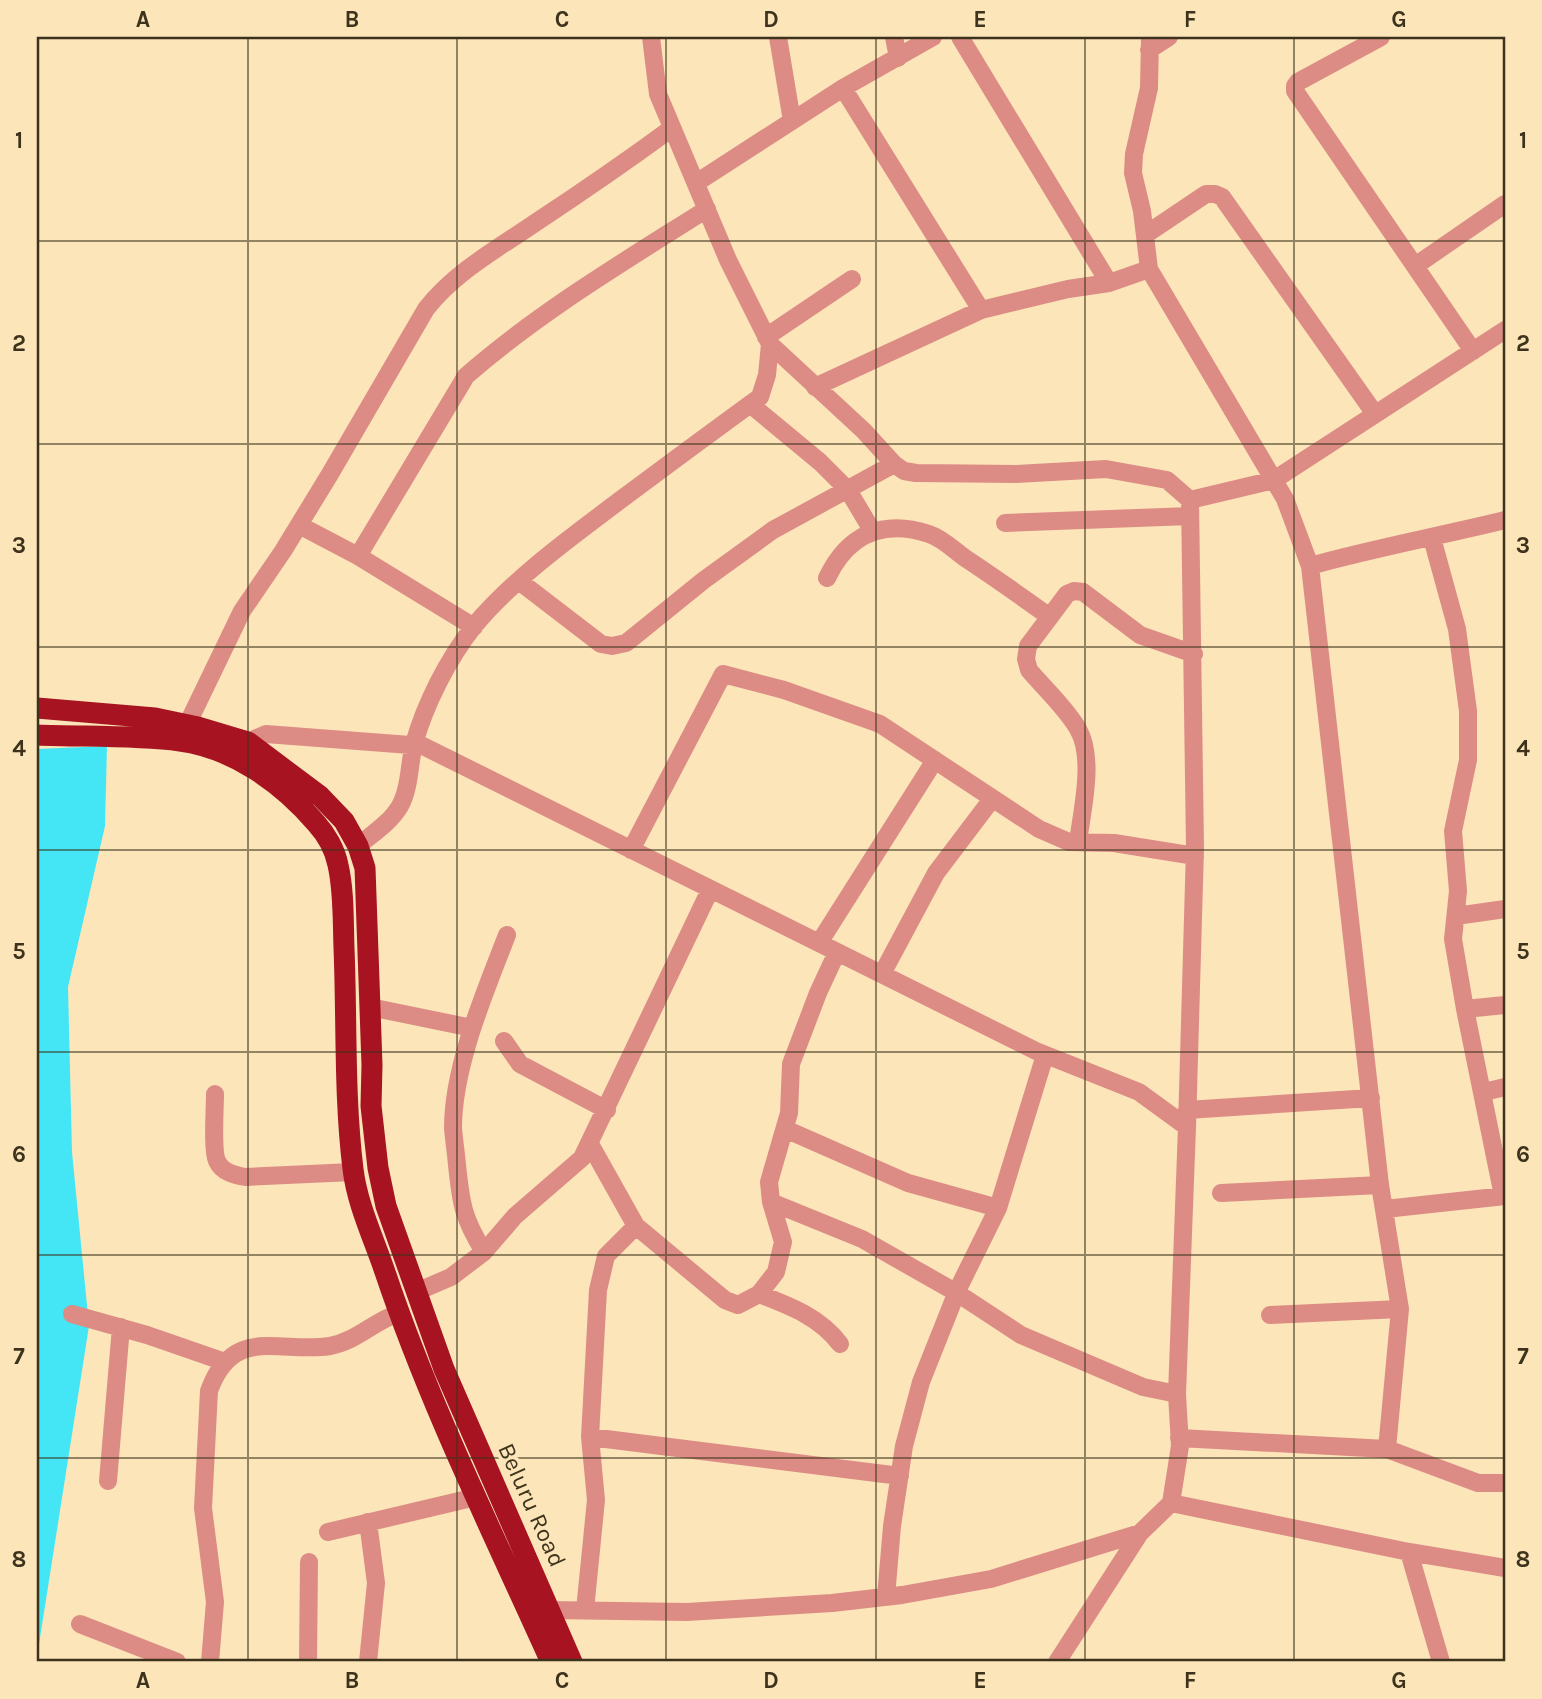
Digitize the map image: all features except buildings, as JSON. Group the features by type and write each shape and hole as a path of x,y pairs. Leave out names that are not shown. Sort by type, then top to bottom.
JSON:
{"highway":[{"path":"37,708 155,718 248,742"},
{"path":"37,736 182,741 219,751 261,773 295,801 317,824 338,861 347,1008 347,1098 353,1172 399,1313 476,1497 551,1662"},
{"name":"Beluru Road","path":"248,742 320,796 344,821 358,846 365,868 371,1106 378,1168 386,1206 444,1369 572,1662"}],"street":[{"path":"651,37 658,94 768,341 864,431 894,464 904,471 916,473 1016,474 1106,469 1167,480 1190,508 1195,856 1177,1394 1180,1446 1171,1503 1140,1533 1062,1662"},
{"path":"778,37 792,121"},
{"path":"894,37 898,58"},
{"path":"696,183 843,88 933,37"},
{"path":"960,37 1109,283"},
{"path":"1169,37 1150,43 1149,88 1134,154 1133,173 1149,269 1285,499 1310,566 1380,1185 1400,1309 1387,1449"},
{"path":"1381,37 1298,82 1295,91 1473,351"},
{"path":"843,88 981,310"},
{"path":"187,725 242,611 299,525 425,309 441,290 471,266 673,128"},
{"path":"1145,235 1206,194 1222,197 1375,414"},
{"path":"1415,266 1505,204"},
{"path":"358,556 466,376 488,357 608,271 707,209"},
{"path":"814,387 981,310 1068,289 1109,283 1149,269"},
{"path":"358,846 388,822 400,806 424,713 474,626 519,581 577,533 760,397 765,387 768,341 852,279"},
{"path":"1005,523 1190,508 1274,480 1505,330"},
{"path":"750,404 820,462 848,490 873,532"},
{"path":"519,581 601,644 612,646 626,643 704,580 773,530 894,464"},
{"path":"1310,566 1361,551 1432,538 1505,520"},
{"path":"299,525 358,556 474,626"},
{"path":"827,578 836,559 863,535 884,528 896,528 932,535 1050,617"},
{"path":"1385,1209 1504,1196 1453,939 1458,891 1453,831 1468,760 1468,711 1457,629 1432,538"},
{"path":"1078,842 1087,766 1084,744 1078,728 1030,670 1026,659 1028,646 1067,594 1074,591 1083,592 1140,635 1194,654"},
{"path":"631,850 723,674 784,690 880,724 1039,830 1069,842 1114,843 1195,856"},
{"path":"248,742 267,734 423,746 1045,1055 1139,1092 1187,1119 1371,1098"},
{"path":"819,943 935,760"},
{"path":"882,974 936,873 992,799"},
{"path":"416,1292 451,1277 484,1252 515,1216 582,1158 710,890"},
{"path":"1456,916 1505,909"},
{"path":"484,1252 468,1226 461,1206 453,1127 456,1100 472,1028 507,936"},
{"path":"590,1144 636,1226 725,1300 738,1305 759,1294 776,1272 783,1242 771,1202 769,1182 789,1113 791,1064 837,952"},
{"path":"1465,1009 1505,1004"},
{"path":"370,1007 472,1028"},
{"path":"504,1041 520,1064 607,1110"},
{"path":"886,1597 904,1446 921,1382 957,1293 998,1208 1045,1055"},
{"path":"1484,1092 1505,1087"},
{"path":"215,1094 216,1159 222,1168 245,1177 353,1172"},
{"path":"785,1129 908,1183 998,1208"},
{"path":"1221,1194 1380,1185"},
{"path":"771,1202 862,1239 957,1293 1021,1335 1143,1387 1177,1394"},
{"path":"585,1611 596,1500 590,1437 598,1290 606,1256 636,1226"},
{"path":"759,1294 798,1310 829,1328 840,1344"},
{"path":"1270,1315 1400,1309"},
{"path":"210,1662 215,1602 203,1508 209,1391 215,1374 225,1362 239,1353 264,1344 329,1346 353,1339 383,1318 399,1313"},
{"path":"72,1314 121,1327 225,1362"},
{"path":"108,1480 121,1327"},
{"path":"590,1437 900,1476"},
{"path":"1179,1438 1387,1449 1478,1483 1505,1483"},
{"path":"328,1532 476,1497"},
{"path":"1171,1503 1409,1552 1505,1568"},
{"path":"368,1522 376,1583 368,1662"},
{"path":"550,1610 687,1612 886,1597 991,1579 1140,1533"},
{"path":"1409,1552 1441,1662"},
{"path":"307,1662 309,1562"},
{"path":"80,1624 177,1662"}],"water":[{"path":"107,746 105,826 68,987 72,1152 89,1326 37,1657 37,749"}]}
